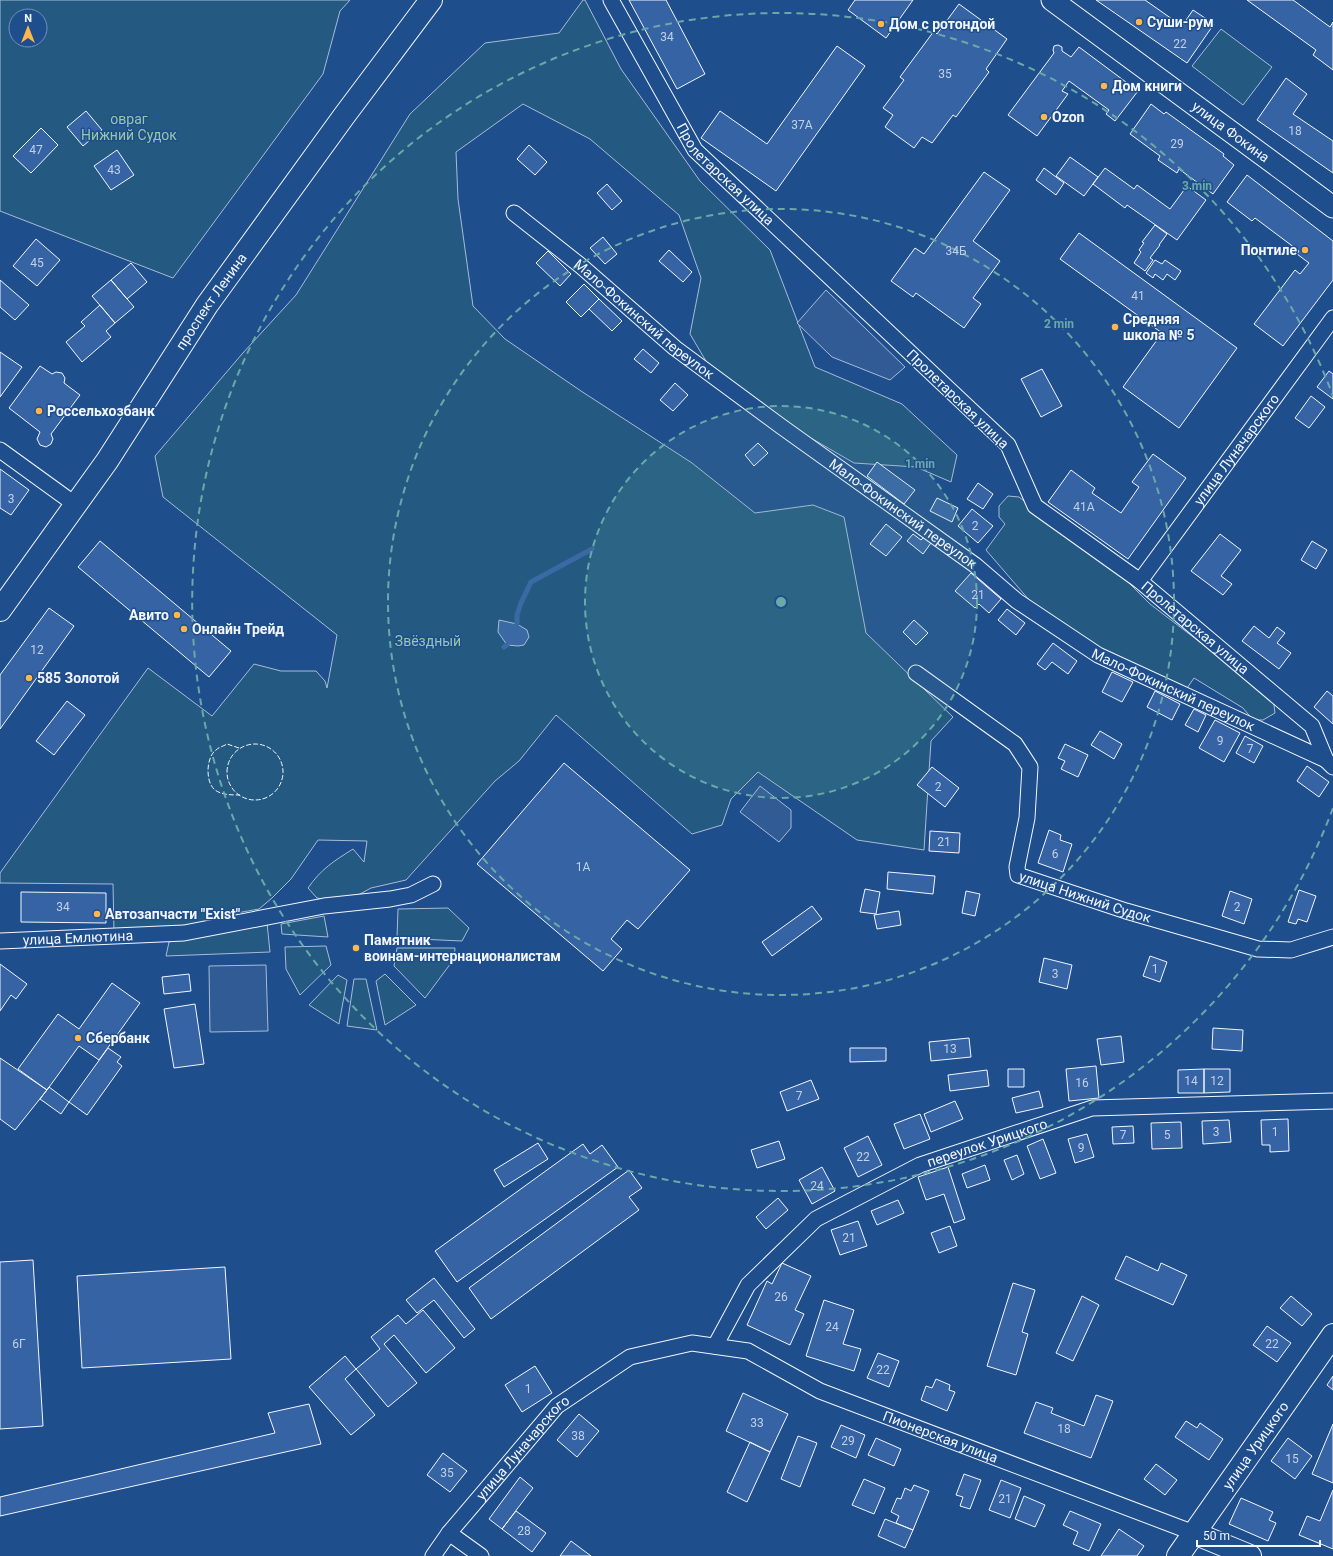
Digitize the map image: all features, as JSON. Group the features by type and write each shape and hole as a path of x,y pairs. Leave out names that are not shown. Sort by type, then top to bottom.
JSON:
{"main road":[{"name":"проспект Ленина","path":"0,610 107,461 208,305 344,116 431,0"},
{"name":"улица Фокина","path":"1052,0 1333,206"},
{"name":"улица Урицкого","path":"1178,1556 1333,1335"},
{"name":"Пионерская улица","path":"1194,1533 1250,1556"}],"street":[{"name":"Пролетарская улица","path":"611,0 695,150 1008,445 1035,506 1140,581 1312,726 1330,763"},
{"name":"Мало-Фокинский переулок","path":"514,213 581,266 675,348 782,427 976,565 1023,605 1098,654 1330,763"},
{"name":"улица Луначарского","path":"1140,581 1333,318"},
{"path":"0,450 76,505"},
{"name":"улица Нижний Судок","path":"916,673 1015,744 1030,766 1027,818 1017,867 1018,875 1126,911 1258,949 1291,950 1333,937"},
{"name":"улица Емлютина","path":"0,941 184,933 324,906 411,895 433,884"},
{"name":"переулок Урицкого","path":"715,1346 748,1285 816,1219 920,1165 1092,1108 1333,1101"},
{"name":"Пионерская улица","path":"630,1357 692,1343 748,1351 820,1391 1194,1533"},
{"name":"улица Луначарского","path":"433,1556 449,1534 557,1406 630,1357"},
{"path":"449,1534 481,1556"}],"green space":[{"name":"овраг Нижний Судок","path":"0,0 350,0 340,11 323,74 173,278 0,211"},
{"name":"Звёздный","path":"583,0 585,0 621,69 700,181 770,250 815,367 902,404 957,455 951,482 916,467 854,463 759,408 710,368 690,334 701,278 679,215 590,139 523,104 456,152 458,199 473,306 505,339 581,391 692,463 755,513 813,505 844,517 866,633 953,717 931,741 924,850 857,840 758,772 731,799 722,825 692,834 556,715 519,761 495,781 406,880 371,888 349,900 334,901 317,898 308,888 323,870 353,849 364,862 367,841 318,840 291,879 259,909 231,914 193,927 126,928 114,932 113,884 0,883 0,873 148,668 212,716 254,664 281,671 316,671 325,681 327,688 337,635 163,497 155,456 242,354 296,295 410,114 485,43 559,33"},
{"path":"1221,29 1272,67 1243,105 1192,66"},
{"path":"1008,496 1019,497 1124,578 1150,604 1273,698 1275,713 1263,720 1253,720 1243,708 1194,678 1185,691 1101,651 1030,601 986,550 1005,524 999,517 999,506"},
{"path":"448,908 469,928 462,941 397,938 398,909"},
{"path":"324,916 328,937 282,934 281,924"},
{"path":"267,923 270,952 166,956 169,942"},
{"path":"326,946 331,965 300,995 286,969 285,947"},
{"path":"397,948 455,948 454,959 425,998 394,966"},
{"path":"385,974 416,1005 385,1025 376,981"},
{"path":"338,975 347,980 339,1024 309,1005"},
{"path":"354,979 366,979 377,1030 347,1026"}],"shaded area":[{"path":"826,290 905,367 890,380 832,357 797,323"},
{"path":"499,620 517,624 527,630 529,637 524,645 507,645 498,632"},
{"path":"760,786 791,810 791,828 779,842 740,812"},
{"path":"266,965 268,1031 210,1032 209,966"}],"building":[{"path":"629,0 666,0 705,74 677,89"},
{"name":"Дом с ротондой","path":"855,0 913,0 886,38 848,10"},
{"path":"1096,0 1145,0 1182,26 1193,10 1214,24 1187,63"},
{"path":"1247,0 1293,0 1330,27 1333,22 1333,70 1313,55 1316,50"},
{"path":"959,4 1007,39 986,69 989,72 956,117 953,115 932,143 922,137 914,148 885,127 893,115 883,108 904,80 900,77 934,31 937,34"},
{"name":"Дом книги","path":"1058,45 1062,47 1062,51 1071,57 1079,47 1138,91 1115,121 1106,114 1109,110 1069,81 1062,91 1068,94 1037,136 1008,115 1054,53 1054,46"},
{"path":"837,46 865,66 776,191 701,138 720,111 767,144"},
{"path":"1286,78 1307,94 1293,114 1333,141 1333,173 1257,120"},
{"path":"1151,104 1164,114 1166,112 1224,154 1223,156 1234,165 1213,194 1179,169 1177,173 1158,160 1160,156 1130,134"},
{"path":"86,111 102,130 83,146 67,127"},
{"path":"41,128 58,145 31,173 13,156"},
{"path":"529,145 547,162 535,175 517,159"},
{"path":"117,150 134,175 111,190 94,166"},
{"path":"1070,157 1098,177 1084,196 1056,176"},
{"path":"1044,168 1064,183 1056,195 1036,180"},
{"path":"1105,168 1134,189 1137,185 1170,209 1187,186 1206,200 1177,240 1127,205 1125,208 1093,184"},
{"path":"984,172 1010,190 973,241 1000,261 973,298 981,304 964,328 916,293 913,297 891,281 915,248 924,254"},
{"path":"1247,175 1333,241 1333,280 1283,346 1254,324 1295,270 1300,274 1309,263 1297,254 1299,251 1255,218 1252,221 1227,202"},
{"path":"607,184 622,201 612,210 597,193"},
{"path":"1155,225 1167,234 1150,258 1153,260 1145,271 1134,263 1141,252 1139,250 1144,243 1142,242"},
{"path":"1079,233 1237,348 1179,428 1123,387 1162,333 1060,259"},
{"path":"603,237 617,254 605,264 590,248"},
{"path":"36,239 60,260 37,286 13,266"},
{"path":"669,250 692,272 683,282 659,261"},
{"path":"548,251 571,274 560,286 536,263"},
{"path":"1155,260 1162,264 1165,260 1181,271 1175,280 1167,274 1163,280 1155,274 1153,278 1146,273"},
{"path":"131,263 147,282 127,299 111,280"},
{"path":"0,280 29,305 15,320 0,307"},
{"path":"111,280 134,307 115,323 92,296"},
{"path":"584,284 599,299 581,317 566,302"},
{"path":"599,299 622,321 612,331 589,309"},
{"path":"100,305 115,323 106,331 111,337 82,362 66,342 85,326 81,322"},
{"path":"643,349 659,363 651,373 634,359"},
{"path":"0,352 22,367 0,397"},
{"path":"40,366 52,374 56,372 62,373 65,378 64,383 80,395 51,434 53,439 51,444 46,447 40,445 37,439 40,432 9,408"},
{"path":"1042,369 1062,406 1041,417 1021,379"},
{"path":"1329,371 1333,374 1333,399 1317,387"},
{"path":"675,383 688,395 673,411 660,400"},
{"path":"1311,396 1325,407 1309,428 1295,418"},
{"path":"758,443 768,453 754,466 745,455"},
{"path":"1153,454 1186,478 1128,559 1048,502 1071,470 1095,488 1092,493 1121,513 1139,487 1132,482"},
{"path":"877,462 915,490 904,504 867,476"},
{"path":"0,469 29,490 11,515 0,508"},
{"path":"978,483 993,494 983,509 967,499"},
{"path":"937,498 958,508 952,522 930,511"},
{"path":"972,509 993,526 978,543 958,526"},
{"path":"886,524 902,537 886,556 870,544"},
{"path":"913,534 921,540 924,537 931,543 923,554 907,541"},
{"path":"1220,534 1241,550 1221,576 1232,584 1223,595 1191,571"},
{"path":"100,541 231,651 209,677 78,567"},
{"path":"1312,541 1327,550 1316,569 1301,560"},
{"path":"971,573 1001,599 989,613 979,604 975,608 955,591"},
{"path":"49,608 74,626 0,729 0,675"},
{"path":"1007,609 1025,623 1016,635 998,620"},
{"path":"914,620 928,633 916,645 903,632"},
{"path":"1254,626 1269,638 1277,627 1285,633 1277,643 1291,653 1279,669 1242,641"},
{"path":"1053,643 1077,661 1068,674 1052,662 1045,670 1037,664"},
{"path":"1112,672 1133,682 1122,702 1102,692"},
{"path":"1155,691 1180,704 1172,720 1147,707"},
{"path":"1327,691 1333,696 1333,724 1314,707"},
{"path":"67,701 85,715 54,755 36,741"},
{"path":"1194,709 1206,715 1198,732 1185,725"},
{"path":"1215,720 1240,733 1224,762 1199,748"},
{"path":"1100,731 1122,744 1114,759 1091,745"},
{"path":"1245,736 1263,746 1254,763 1236,753"},
{"path":"1065,744 1088,755 1078,777 1061,769 1065,761 1058,758"},
{"path":"564,763 690,870 638,929 627,920 611,939 622,949 603,971 477,864"},
{"path":"1307,766 1329,782 1319,797 1297,781"},
{"path":"932,767 959,788 945,807 917,785"},
{"path":"1049,830 1061,835 1060,840 1072,844 1063,872 1038,863"},
{"path":"930,831 960,833 959,853 929,851"},
{"path":"888,872 935,876 933,894 887,889"},
{"path":"865,889 880,892 876,914 860,912"},
{"path":"1299,890 1316,896 1307,922 1298,919 1296,924 1288,922"},
{"path":"966,891 980,894 975,916 962,913"},
{"path":"1230,891 1252,899 1244,924 1222,916"},
{"path":"21,892 106,893 106,923 21,922"},
{"path":"812,906 822,919 772,956 762,942"},
{"path":"899,911 901,925 877,929 874,915"},
{"path":"1150,956 1167,962 1160,982 1143,976"},
{"path":"1044,958 1072,965 1067,989 1039,982"},
{"path":"0,964 27,984 16,999 11,995 0,1011"},
{"path":"189,974 191,991 164,994 162,977"},
{"name":"Сбербанк","path":"112,983 140,1003 99,1060 79,1046 47,1090 18,1069 58,1014 79,1029"},
{"path":"195,1004 204,1064 174,1068 164,1009"},
{"path":"1213,1028 1243,1030 1242,1051 1212,1049"},
{"path":"1121,1036 1124,1062 1101,1065 1097,1039"},
{"path":"969,1038 971,1057 931,1061 929,1042"},
{"path":"108,1048 121,1057 117,1062 122,1066 87,1115 69,1102"},
{"path":"850,1048 886,1048 886,1061 850,1062"},
{"path":"0,1058 47,1090 15,1130 0,1119"},
{"path":"1096,1066 1099,1098 1069,1101 1066,1069"},
{"path":"1008,1069 1024,1069 1024,1087 1008,1087"},
{"path":"1204,1069 1204,1093 1178,1093 1178,1070"},
{"path":"1204,1069 1230,1069 1230,1092 1204,1093"},
{"path":"987,1070 989,1086 950,1091 948,1075"},
{"path":"811,1080 819,1099 787,1111 780,1092"},
{"path":"49,1087 69,1102 61,1114 40,1099"},
{"path":"1039,1091 1043,1107 1016,1113 1012,1098"},
{"path":"955,1101 963,1119 931,1132 924,1114"},
{"path":"920,1114 930,1139 904,1149 894,1124"},
{"path":"1288,1119 1289,1151 1270,1152 1270,1145 1262,1145 1261,1120"},
{"path":"1229,1120 1231,1142 1203,1144 1202,1121"},
{"path":"1181,1122 1182,1148 1152,1149 1151,1123"},
{"path":"1133,1126 1134,1143 1113,1144 1112,1127"},
{"path":"1087,1134 1094,1157 1075,1163 1068,1139"},
{"path":"868,1136 882,1165 858,1177 844,1148"},
{"path":"1043,1139 1056,1173 1040,1179 1027,1146"},
{"path":"779,1141 785,1159 757,1168 751,1150"},
{"path":"538,1143 548,1159 504,1187 494,1170"},
{"path":"583,1144 590,1154 602,1145 618,1167 457,1282 435,1251"},
{"path":"1017,1155 1024,1174 1012,1180 1004,1160"},
{"path":"985,1165 990,1180 967,1188 962,1174"},
{"path":"822,1167 835,1191 812,1204 799,1180"},
{"path":"948,1167 965,1219 954,1223 944,1194 926,1200 918,1177"},
{"path":"629,1170 642,1188 629,1197 639,1210 491,1319 469,1288"},
{"path":"778,1198 788,1210 766,1229 756,1217"},
{"path":"898,1200 904,1213 877,1225 871,1211"},
{"path":"858,1221 867,1246 840,1255 831,1230"},
{"path":"950,1226 957,1246 939,1253 931,1233"},
{"path":"1126,1256 1158,1271 1161,1263 1187,1275 1173,1305 1115,1279"},
{"path":"33,1260 43,1426 0,1429 0,1262"},
{"path":"782,1263 811,1276 795,1310 804,1314 790,1345 747,1325 767,1281 772,1284"},
{"path":"225,1267 231,1359 82,1368 77,1276"},
{"path":"434,1278 475,1329 464,1338 434,1300 417,1313 406,1300"},
{"path":"1013,1283 1035,1290 1022,1332 1028,1334 1016,1375 987,1366"},
{"path":"1082,1296 1099,1305 1073,1361 1056,1353"},
{"path":"1291,1296 1312,1314 1302,1326 1280,1308"},
{"path":"824,1300 854,1310 843,1344 861,1349 854,1371 806,1356"},
{"path":"423,1310 455,1348 426,1373 394,1335 384,1344 417,1383 388,1407 356,1369 380,1349 371,1337 398,1315 406,1324"},
{"path":"1267,1326 1291,1343 1277,1362 1253,1345"},
{"path":"878,1353 899,1361 889,1387 867,1378"},
{"path":"345,1356 356,1369 345,1379 375,1415 351,1435 309,1387"},
{"path":"535,1366 552,1393 522,1412 505,1385"},
{"path":"1333,1376 1333,1390 1327,1385"},
{"path":"936,1379 950,1385 949,1390 955,1392 947,1411 921,1400 926,1386 932,1388"},
{"path":"743,1393 788,1414 770,1452 726,1431"},
{"path":"1096,1395 1113,1401 1091,1458 1024,1433 1036,1402 1053,1408 1051,1413 1084,1426"},
{"path":"309,1404 321,1444 0,1516 0,1497 275,1433 268,1413"},
{"path":"579,1414 599,1431 577,1457 557,1440"},
{"path":"1186,1421 1197,1428 1200,1423 1223,1439 1209,1460 1175,1437"},
{"path":"1333,1424 1333,1483 1312,1474"},
{"path":"841,1425 865,1435 856,1458 831,1447"},
{"path":"798,1436 817,1443 800,1487 781,1479"},
{"path":"876,1438 901,1449 894,1466 868,1455"},
{"path":"1288,1438 1312,1456 1295,1479 1271,1461"},
{"path":"750,1442 770,1452 747,1502 727,1492"},
{"path":"443,1453 467,1471 450,1492 427,1475"},
{"path":"1156,1464 1177,1480 1165,1495 1144,1479"},
{"path":"964,1474 981,1480 970,1509 960,1506 963,1497 956,1495"},
{"path":"520,1477 533,1488 502,1529 489,1519"},
{"path":"864,1479 885,1488 874,1514 852,1505"},
{"path":"1001,1480 1021,1488 1010,1518 989,1510"},
{"path":"914,1485 929,1491 913,1530 896,1523 899,1516 891,1512 897,1498 901,1499 905,1488 911,1491"},
{"path":"1333,1490 1333,1549 1299,1535 1307,1516 1320,1521"},
{"path":"1024,1496 1045,1505 1035,1527 1015,1519"},
{"path":"1241,1498 1273,1512 1269,1520 1276,1523 1268,1541 1229,1524"},
{"path":"516,1511 546,1533 532,1552 502,1529"},
{"path":"1070,1511 1101,1524 1089,1551 1073,1544 1078,1532 1063,1525"},
{"path":"885,1519 913,1530 905,1548 878,1536"},
{"path":"1119,1529 1144,1546 1137,1556 1101,1556"},
{"path":"571,1541 591,1556 560,1556"}],"waterway":[{"path":"517,624 517,615 531,582 592,549"}],"fence":[{"path":"239,748 227,744 217,749 210,758 208,776 212,786 218,792 230,795 240,795"},
{"path":"255,744 270,749 278,757 283,772 278,787 270,795 255,800 240,795 232,787 227,772 232,757 240,749 255,744"}],"place":[{"name":"Суши-рум","path":"1139,22"},
{"name":"Дом с ротондой","path":"881,24"},
{"name":"Дом книги","path":"1104,86"},
{"name":"Ozon","path":"1044,117"},
{"name":"Понтиле","path":"1305,250"},
{"name":"Средняя школа № 5","path":"1115,327"},
{"name":"Россельхозбанк","path":"39,411"},
{"name":"Авито","path":"177,615"},
{"name":"Онлайн Трейд","path":"184,629"},
{"name":"585 Золотой","path":"29,678"},
{"name":"Автозапчасти \"Exist\"","path":"97,914"},
{"name":"Памятник воинам-интернационалистам","path":"356,948"},
{"name":"Сбербанк","path":"78,1038"}]}
